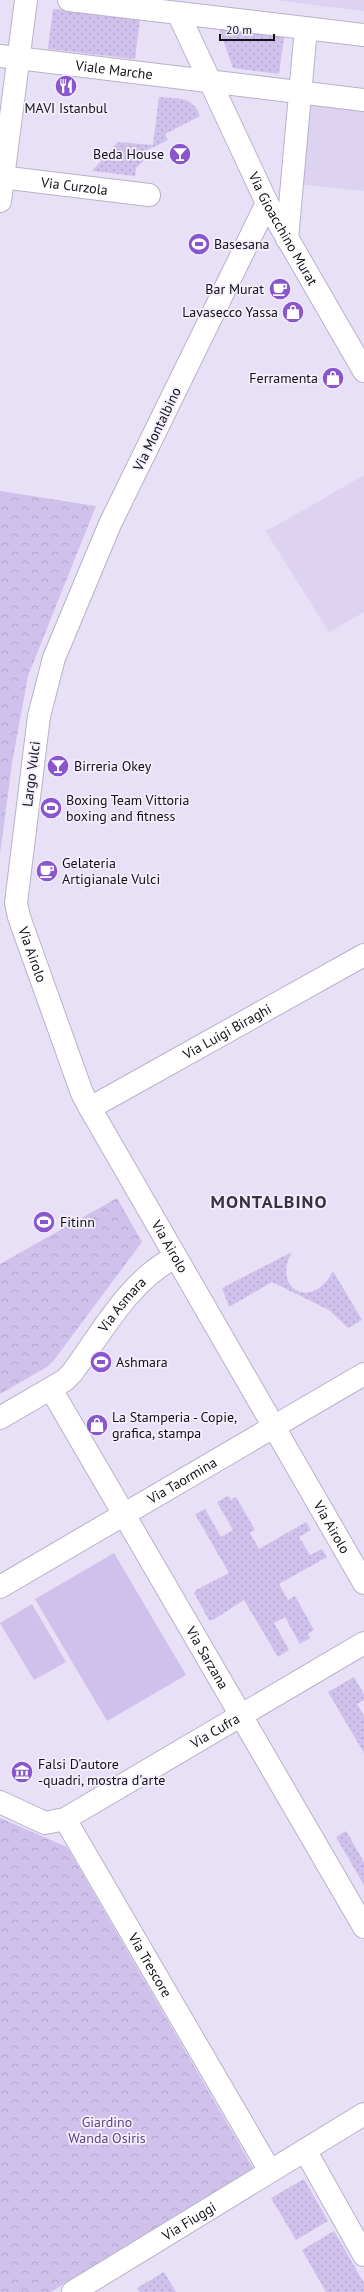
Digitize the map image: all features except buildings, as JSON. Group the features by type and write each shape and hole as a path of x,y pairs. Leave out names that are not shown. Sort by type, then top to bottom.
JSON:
{"street":[{"path":"0,201 9,57 26,0"},
{"path":"68,0 178,7 306,28 364,35"},
{"path":"178,7 210,82"},
{"path":"287,239 292,201 299,92 306,28"},
{"name":"Viale Marche","path":"9,57 364,100"},
{"name":"Via Gioacchino Murat","path":"210,82 267,203 364,371"},
{"name":"Via Curzola","path":"2,177 149,195"},
{"name":"Via Montalbino","path":"54,658 110,524 267,203"},
{"name":"Largo Vulci","path":"16,891 39,716 54,658"},
{"name":"Via Airolo","path":"16,891 19,917 82,1092 90,1108 273,1428 364,1583"},
{"name":"Via Luigi Biraghi","path":"90,1108 364,955"},
{"name":"Via Asmara","path":"0,1418 51,1389 72,1372 139,1282 160,1265 175,1257"},
{"name":"Via Taormina","path":"0,1587 122,1514 364,1374"},
{"name":"Via Sarzana","path":"51,1389 122,1514 364,1927"},
{"name":"Via Cufra","path":"65,1819 364,1643"},
{"path":"0,1802 46,1823 65,1819"},
{"name":"Via Trescore","path":"65,1819 270,2171"},
{"name":"Via Fiuggi","path":"73,2292 364,2114"},
{"path":"305,2150 364,2255"}],"shaded area":[{"path":"275,0 364,0 364,11 322,6"},
{"path":"301,94 364,102 364,191 295,184"},
{"path":"364,475 364,612 329,632 265,530 274,527"}],"green space":[{"path":"53,9 140,19 135,59 48,49"},
{"path":"219,29 284,37 279,74 233,68"},
{"path":"159,97 179,99 189,102 197,110 200,116 165,134 168,140 139,154 144,160 136,168 135,176 92,171 118,142 153,145"},
{"path":"0,491 96,506 28,676 12,763 0,854"},
{"path":"117,1198 142,1242 54,1360 47,1367 0,1394 0,1264"},
{"path":"292,1252 287,1265 287,1276 290,1285 297,1290 305,1292 315,1290 324,1283 333,1271 362,1320 348,1328 329,1310 272,1282 229,1307 222,1288"},
{"path":"228,1496 231,1500 236,1497 255,1530 250,1533 259,1549 306,1522 311,1530 299,1537 310,1555 322,1549 327,1557 279,1584 288,1600 295,1596 314,1630 308,1634 310,1638 300,1644 285,1617 274,1623 289,1650 278,1657 244,1600 213,1620 209,1620 194,1593 196,1590 229,1573 195,1514 205,1509 221,1537 233,1530 217,1502"},
{"path":"114,1553 186,1675 107,1721 35,1599"},
{"path":"32,1604 66,1662 34,1680 0,1623"},
{"path":"354,1677 364,1694 364,1700 357,1704 364,1716 364,1753 328,1692"},
{"name":"Giardino Wanda Osiris","path":"0,1818 67,1847 253,2168 51,2292 0,2292"},
{"path":"346,1831 364,1862 364,1885 336,1837"},
{"path":"304,2179 328,2221 296,2240 271,2198"},
{"path":"334,2231 364,2283 364,2292 326,2292 302,2250"},
{"path":"164,2272 176,2292 140,2292 137,2288"}],"place":[{"name":"MAVI Istanbul","path":"66,86"},
{"name":"Beda House","path":"180,154"},
{"name":"Basesana","path":"199,244"},
{"name":"Bar Murat","path":"280,289"},
{"name":"Lavasecco Yassa","path":"293,312"},
{"name":"Ferramenta","path":"333,378"},
{"name":"Birreria Okey","path":"58,766"},
{"name":"Boxing Team Vittoria boxing and fitness","path":"51,808"},
{"name":"Gelateria Artigianale Vulci","path":"47,871"},
{"name":"Fitinn","path":"44,1222"},
{"name":"Ashmara","path":"101,1362"},
{"name":"La Stamperia - Copie, grafica, stampa","path":"97,1425"},
{"name":"Falsi D'autore -quadri, mostra d'arte","path":"22,1772"}],"district":[{"name":"MONTALBINO","path":"269,1202"}]}
